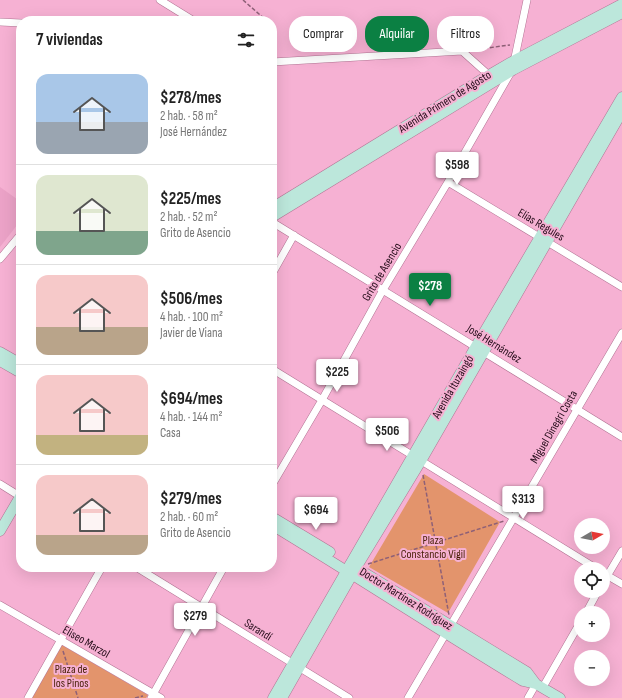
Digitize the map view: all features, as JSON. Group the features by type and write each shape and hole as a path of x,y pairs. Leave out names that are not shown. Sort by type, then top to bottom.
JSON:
{"street":[{"path":"161,0 186,16"},
{"path":"512,70 527,0"},
{"name":"Avenida Primero de Agosto","path":"277,205 496,81 515,60 622,2"},
{"name":"Avenida Primero de Agosto","path":"277,214 512,70 622,13"},
{"path":"0,22 16,23"},
{"path":"277,62 445,52"},
{"path":"463,52 496,81"},
{"name":"Grito de Asencio","path":"277,476 322,400 383,290 448,182 496,81"},
{"name":"Avenida Ituzaingó","path":"544,239 622,97"},
{"name":"Avenida Ituzaingó","path":"273,698 295,666 544,239 622,112"},
{"name":"Elías Regules","path":"448,182 622,287"},
{"name":"José Hernández","path":"277,225 480,348 622,437"},
{"path":"277,265 294,235"},
{"path":"0,259 16,240"},
{"name":"Miguel Dinegri Costa","path":"408,698 622,333"},
{"path":"0,352 16,364"},
{"path":"0,361 16,365"},
{"path":"277,372 585,562"},
{"path":"0,484 16,493"},
{"path":"0,531 16,504"},
{"name":"Doctor Martínez Rodríguez","path":"277,520 448,630 527,672 539,686 560,698"},
{"name":"Doctor Martínez Rodríguez","path":"277,528 351,569"},
{"path":"610,567 622,551"},
{"path":"28,698 99,572"},
{"name":"Sarandí","path":"144,572 349,698"},
{"path":"152,696 221,572"},
{"path":"610,577 622,584"},
{"name":"Eliseo Marzol","path":"0,604 152,696 160,698"},
{"path":"528,698 539,686 574,632"},
{"name":"Avenida Ituzaingó","path":"282,698 295,666"}],"path":[{"path":"243,0 261,16"},
{"path":"494,47 519,43"},
{"path":"417,459 435,543 448,630"},
{"path":"351,569 513,518"},
{"path":"60,639 78,698"}],"shaded area":[{"path":"0,187 16,198 16,226 0,247"}],"green space":[{"name":"Plaza Constancio Vigil","path":"424,474 500,522 448,613 369,567"},
{"name":"Plaza de los Pinos","path":"62,645 148,695 146,698 32,698"}]}
